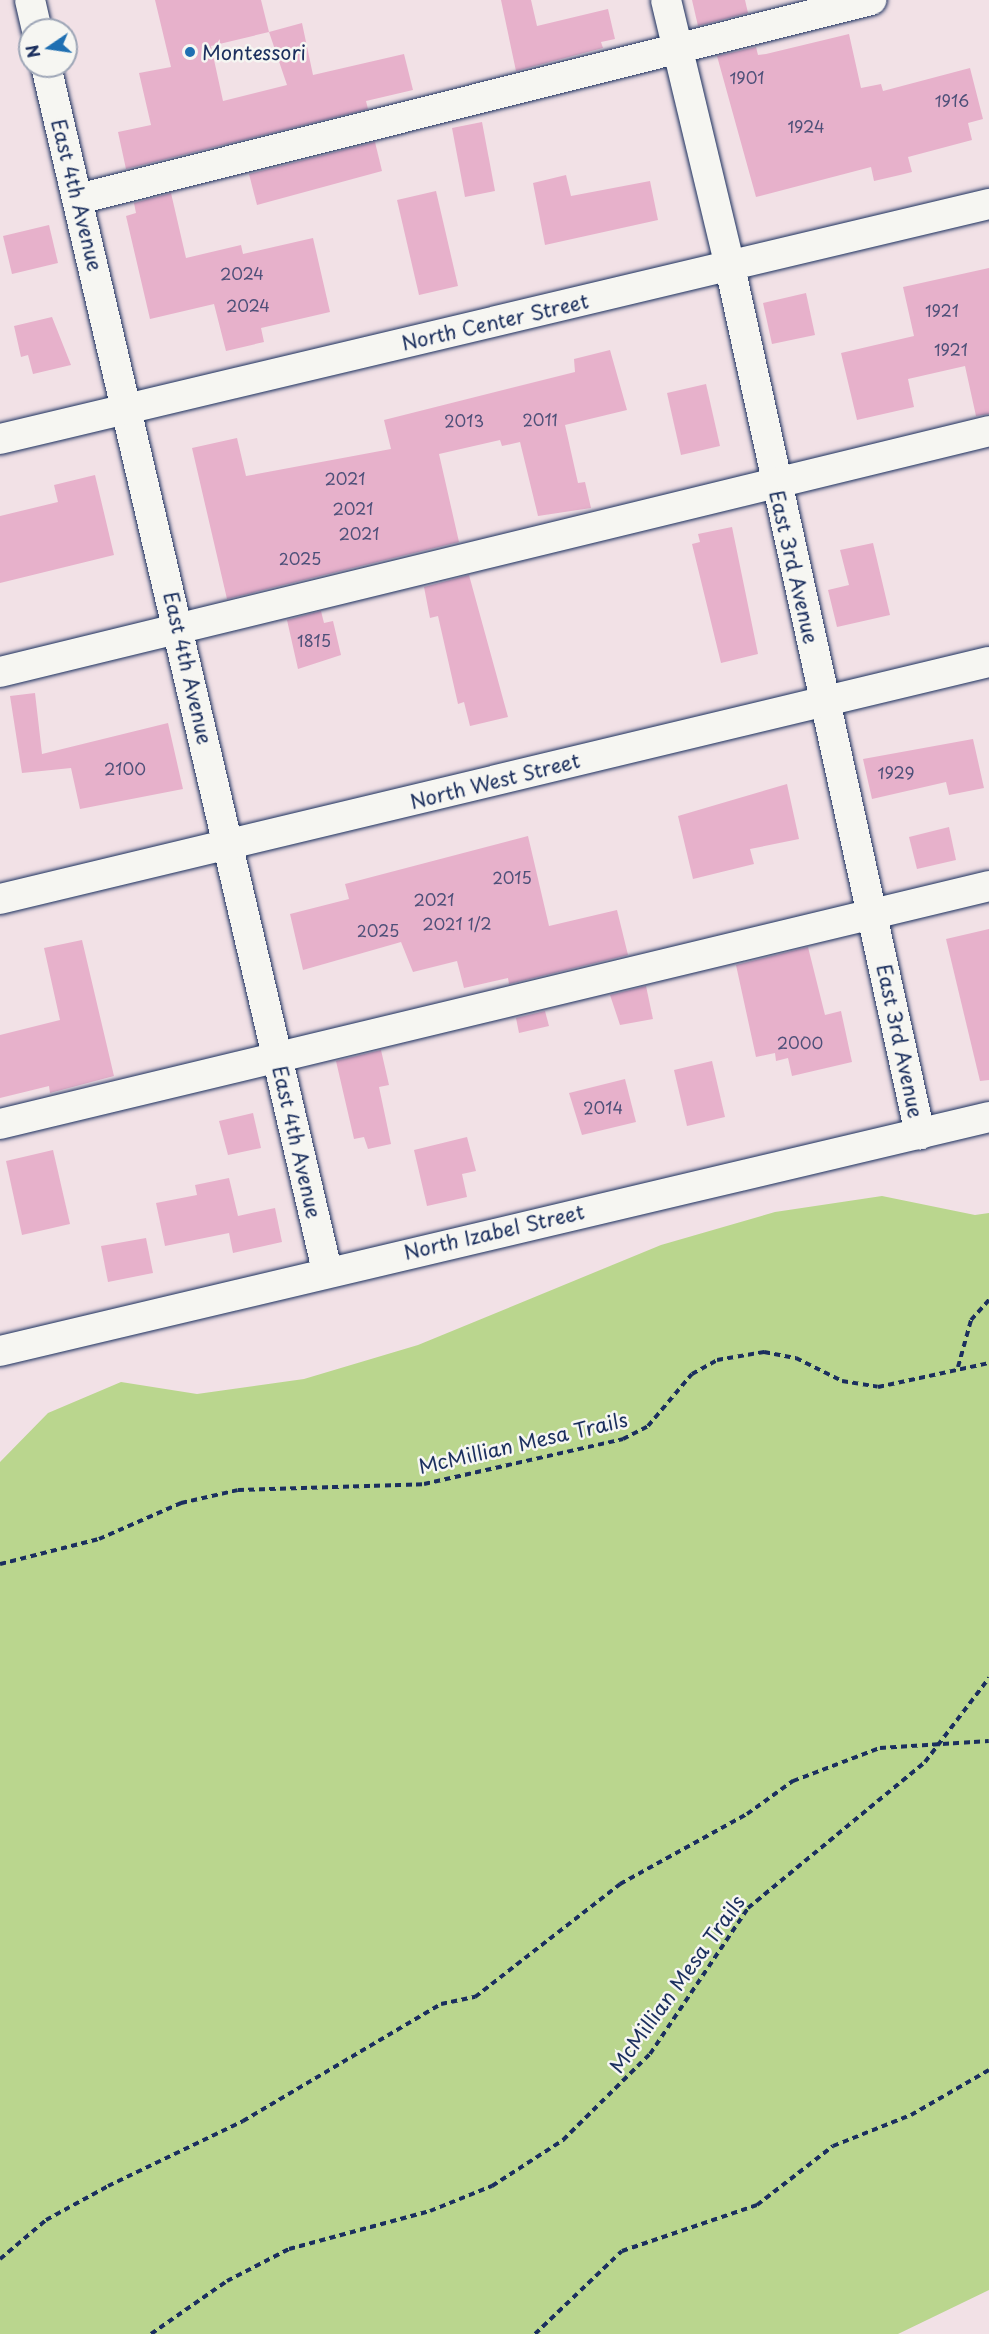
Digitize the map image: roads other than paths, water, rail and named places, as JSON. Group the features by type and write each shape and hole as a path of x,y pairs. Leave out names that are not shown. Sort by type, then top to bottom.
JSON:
{"street":[{"path":"30,0 34,18"},
{"name":"East 3rd Avenue","path":"666,0 730,267 775,482 920,1134"},
{"path":"78,199 871,0"},
{"name":"East 4th Avenue","path":"49,78 129,408 327,1271"},
{"name":"North Center Street","path":"0,439 989,204"},
{"path":"0,672 989,431"},
{"name":"North West Street","path":"0,899 229,846 989,662"},
{"path":"0,1124 989,886"},
{"name":"North Izabel Street","path":"0,1351 327,1271 989,1117"}],"place":[{"name":"Montessori","path":"190,52"}]}
